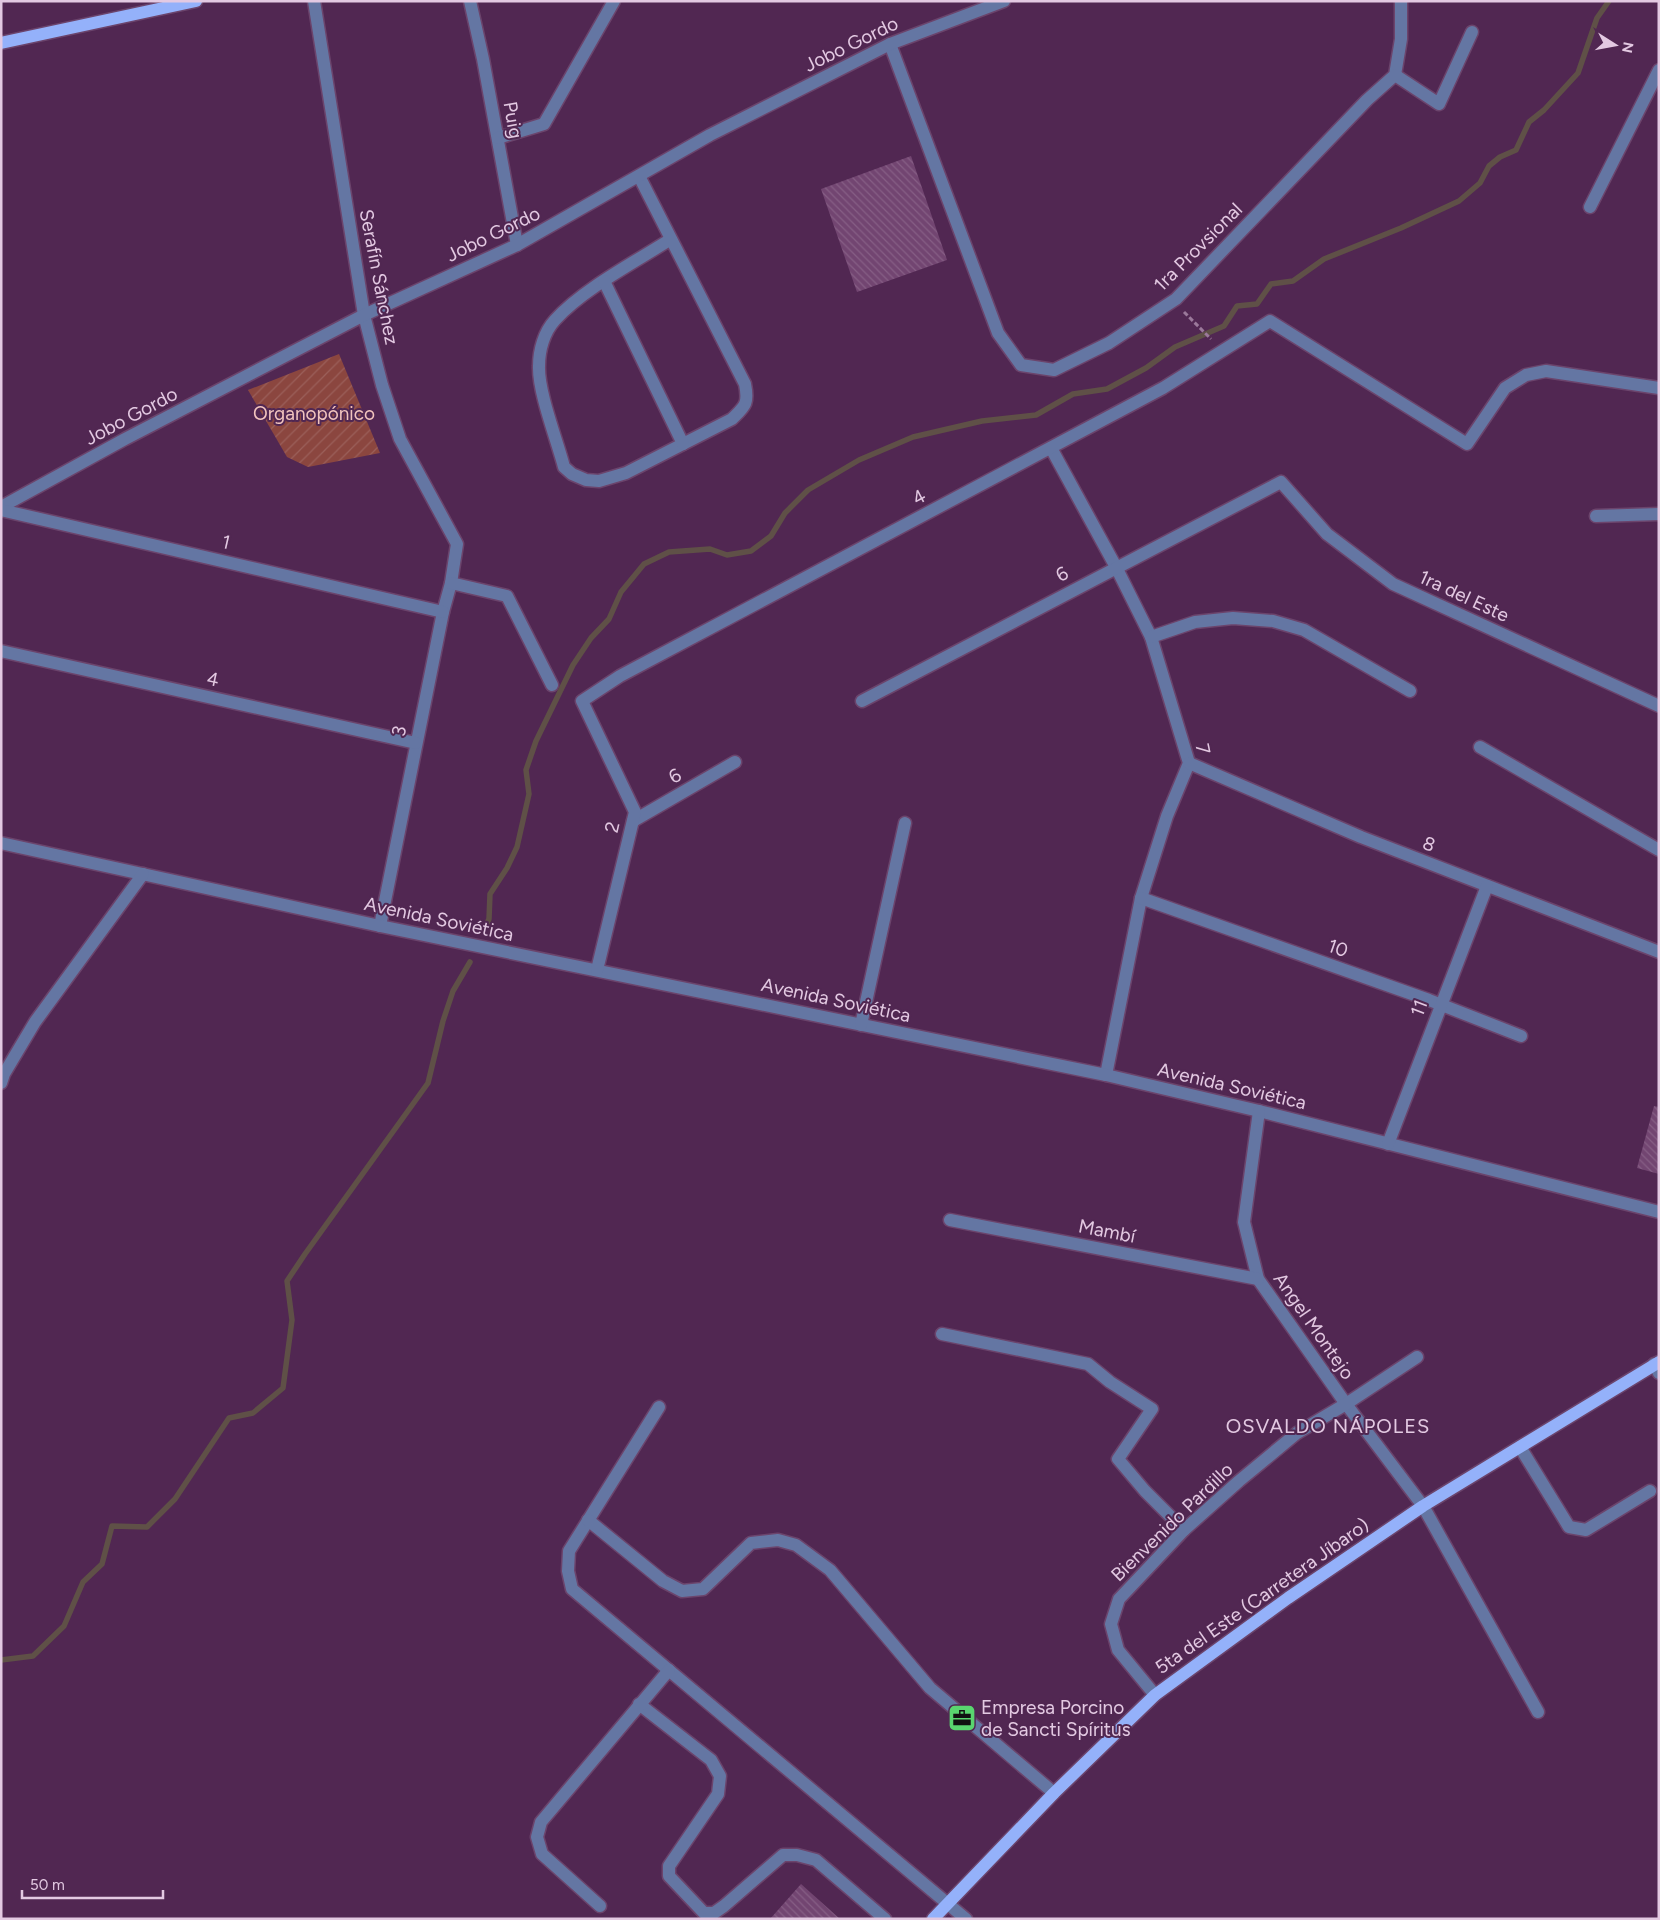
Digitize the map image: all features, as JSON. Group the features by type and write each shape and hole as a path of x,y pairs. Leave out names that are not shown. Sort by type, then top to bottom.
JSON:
{"main road":[{"path":"1,43 196,1"},
{"name":"5ta del Este (Carretera Jíbaro)","path":"933,1919 1054,1793 1155,1695 1288,1598 1423,1506 1657,1366"}],"street":[{"name":"Serafín Sánchez","path":"314,1 364,315 382,385 400,440 457,544"},
{"name":"Puig","path":"470,1 498,138 517,245"},
{"path":"498,138 544,124 614,1"},
{"name":"Jobo Gordo","path":"1,508 364,315 517,245 710,136 890,44 1004,1"},
{"path":"1401,1 1401,39 1395,75 1439,104 1472,32"},
{"name":"1ra Provsional","path":"890,44 998,333 1021,365 1054,370 1109,344 1176,299 1367,100 1395,75"},
{"path":"1590,207 1659,70"},
{"path":"639,176 745,384 748,398 743,409 732,420 626,472 599,482 586,480 572,474 564,467 542,391 539,368 545,335 555,320 591,290 671,239"},
{"path":"604,281 683,444"},
{"name":"4","path":"582,701 629,671 1163,388 1270,321 1467,444 1505,388 1526,375 1546,371 1659,388"},
{"name":"7","path":"1051,448 1116,567 1151,637 1189,764 1167,816 1141,898 1106,1075"},
{"name":"6","path":"862,701 1281,482"},
{"name":"1ra del Este","path":"1281,482 1328,534 1393,584 1659,706"},
{"name":"1","path":"1,508 443,612"},
{"path":"1596,516 1659,514"},
{"name":"3","path":"380,926 443,612 451,583 457,544"},
{"path":"451,583 508,596 552,685"},
{"path":"1151,637 1195,622 1233,618 1273,621 1304,630 1410,691"},
{"name":"4","path":"1,652 416,743"},
{"name":"2","path":"582,701 635,812 597,970"},
{"path":"1480,748 1659,850"},
{"name":"6","path":"633,821 735,762"},
{"name":"8","path":"1189,764 1362,838 1659,952"},
{"path":"861,1025 905,822"},
{"name":"Avenida Soviética","path":"1,843 380,926 1106,1075 1259,1111 1659,1212"},
{"path":"1,1083 4,1074 35,1022 143,874"},
{"name":"11","path":"1388,1144 1487,886"},
{"name":"10","path":"1141,898 1441,1004 1521,1036"},
{"name":"Angel Montejo","path":"1259,1111 1244,1222 1258,1279 1346,1404 1423,1506 1538,1712"},
{"name":"Mambí","path":"950,1220 1258,1279"},
{"path":"942,1334 1088,1364 1110,1382 1152,1409 1118,1459 1145,1491 1184,1530"},
{"name":"Bienvenido Pardillo","path":"1155,1695 1118,1650 1111,1624 1119,1599 1184,1530 1239,1481 1298,1433 1417,1357"},
{"path":"659,1407 568,1551 568,1571 572,1589 966,1919"},
{"path":"1520,1447 1569,1528 1586,1530 1650,1492"},
{"path":"588,1520 663,1581 682,1591 703,1589 751,1543 778,1540 796,1545 830,1570 930,1688 1054,1793"},
{"path":"600,1906 542,1854 537,1837 541,1822 669,1670"},
{"path":"640,1704 712,1760 720,1776 718,1794 669,1866 669,1876 704,1913 714,1913 724,1906 783,1855 797,1855 816,1860 877,1916"}],"path":[{"path":"1196,324 1222,350"}],"green space":[{"name":"Organopónico","path":"339,354 380,453 308,467 287,457 248,390"}],"building":[{"path":"911,156 947,260 857,292 821,189"},
{"path":"1654,1106 1659,1107 1659,1174 1637,1168"},
{"path":"801,1884 840,1919 770,1919"}],"waterway":[{"path":"484,930 489,919 490,894 507,868 517,847 529,794 526,770 536,741 573,665 591,638 609,619 621,592 644,564 669,552 710,549 727,555 751,551 771,536 785,513 808,490 859,460 913,437 982,421 1036,415 1073,394 1107,389 1146,368 1175,347 1224,326 1237,306 1257,304 1271,284 1293,281 1324,259 1401,228 1459,201 1480,183 1489,166 1500,157 1516,150 1529,122 1544,110 1578,73 1597,18 1609,1"},
{"path":"1,1660 33,1656 64,1626 83,1582 102,1564 112,1526 147,1527 175,1499 229,1418 253,1413 283,1388 292,1320 287,1281 428,1083 443,1021 453,991 470,962"}],"place":[{"name":"Empresa Porcino de Sancti Spíritus","path":"962,1718"}],"district":[{"name":"OSVALDO NÁPOLES","path":"1328,1426"}]}
